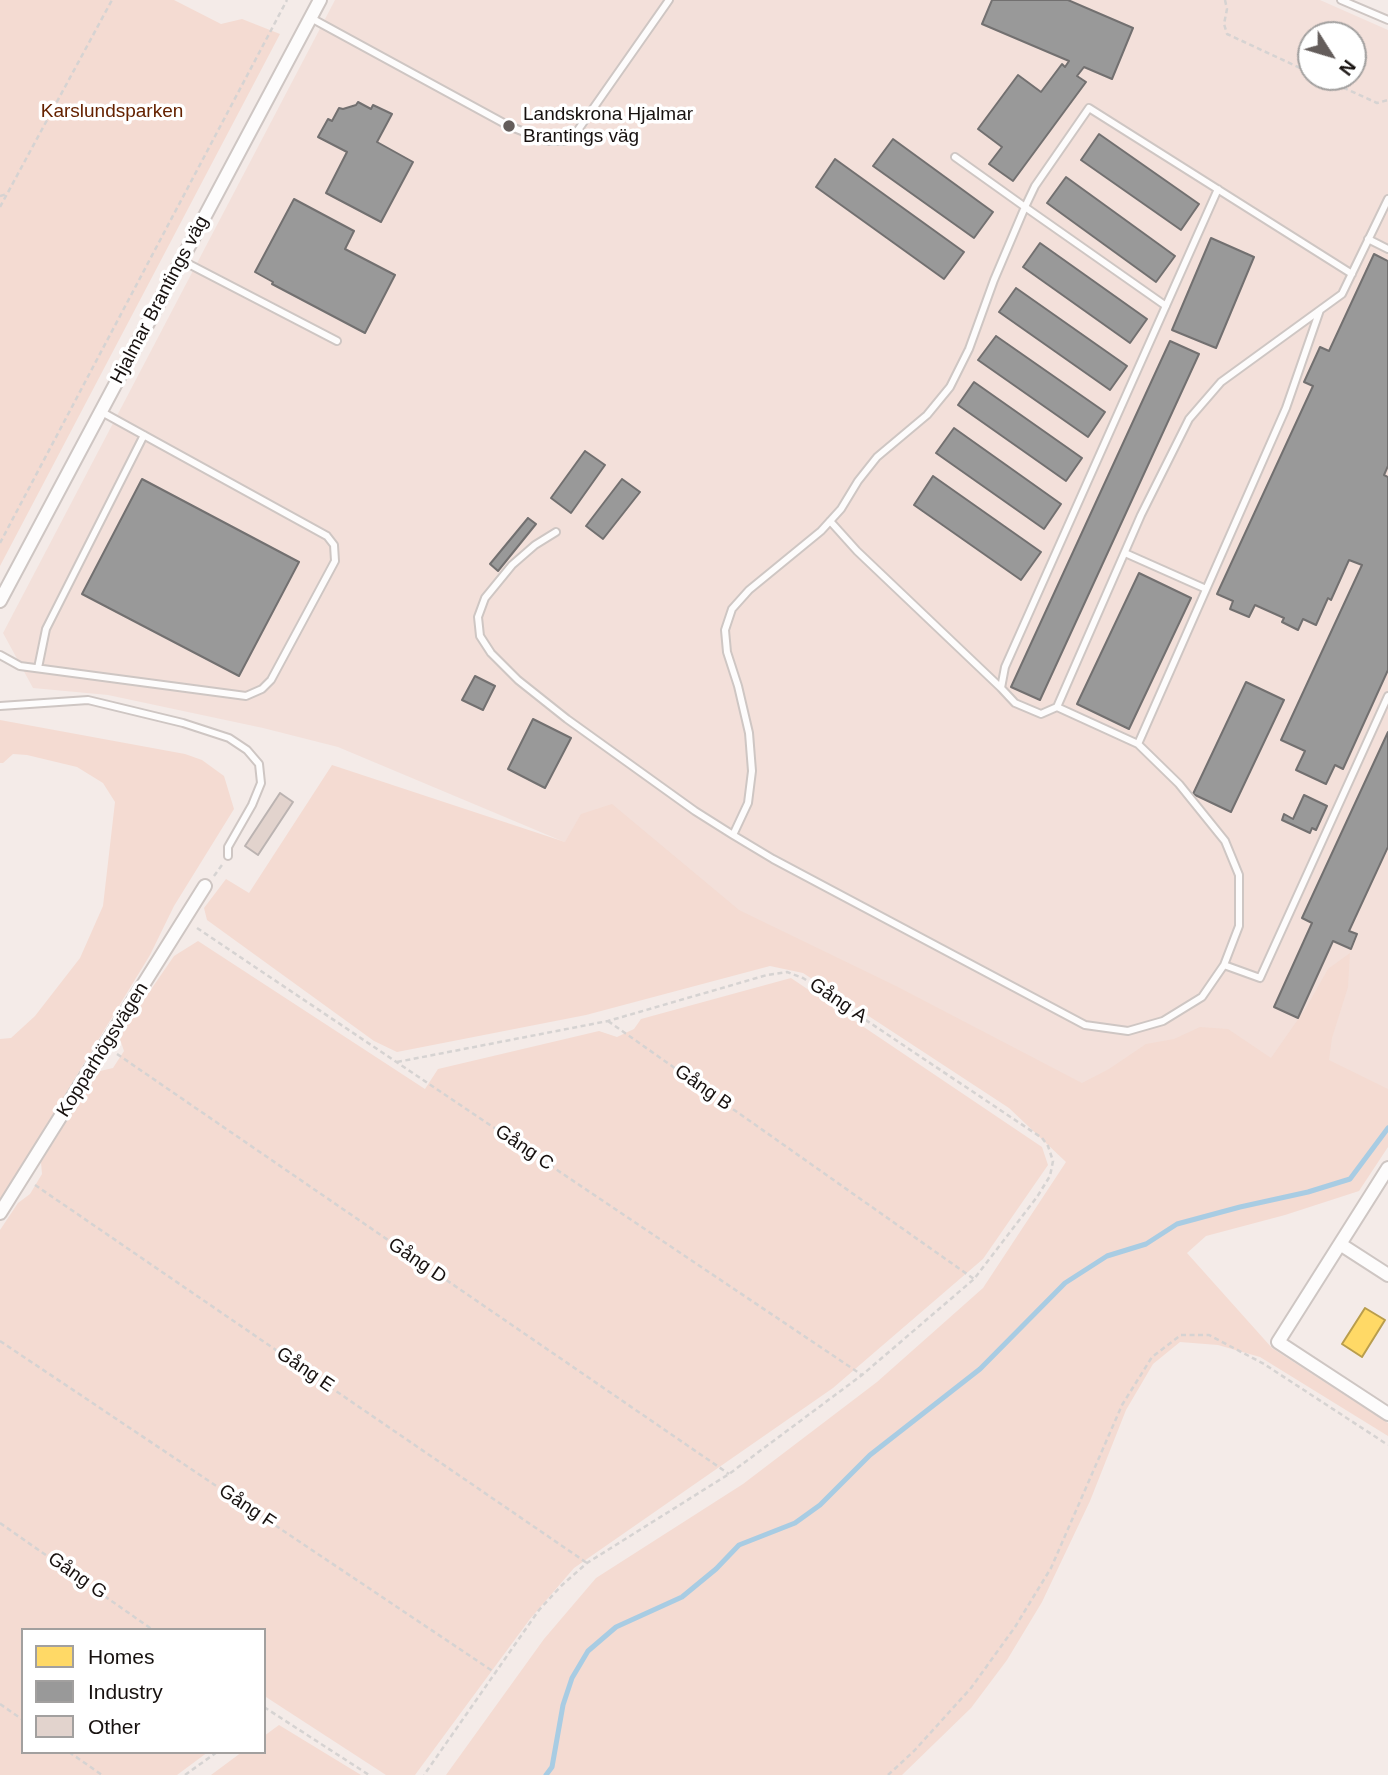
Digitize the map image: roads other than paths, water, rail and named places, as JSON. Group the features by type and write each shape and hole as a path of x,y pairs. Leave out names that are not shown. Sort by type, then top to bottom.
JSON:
{"street":[{"name":"Hjalmar Brantings väg","path":"0,601 320,0"},
{"name":"Kopparhögsvägen","path":"0,1213 205,886"},
{"path":"1388,1168 1278,1342 1388,1414"},
{"path":"1340,1244 1388,1275"}],"lane":[{"path":"311,18 509,126 547,141 565,141 578,130 669,0"},
{"path":"1341,0 1388,20"},
{"path":"733,835 748,803 752,771 749,733 727,652 725,630 732,609 748,590 830,521 877,457 927,415 950,387 969,349 994,280 1035,186 1089,108 1352,274"},
{"path":"955,157 1166,306"},
{"path":"1001,688 1005,667 1219,189"},
{"path":"830,521 857,551 1015,703 1041,714 1057,706 1125,553 1189,419 1221,382 1342,294 1388,199"},
{"path":"1368,239 1388,249"},
{"path":"181,260 337,341"},
{"path":"1138,744 1286,408 1320,310"},
{"path":"0,655 20,666 246,696 262,689 271,680 335,561 334,545 327,537 100,411"},
{"path":"38,668 46,628 144,435"},
{"path":"556,532 512,565 485,598 478,617 481,636 491,653 518,680 566,719 695,811 785,866 1085,1025 1128,1031 1163,1021 1202,997 1224,965 1239,926 1239,875 1225,841 1179,784 1138,744 1057,706"},
{"path":"1125,553 1206,589"},
{"path":"1224,965 1260,978 1388,696"},
{"path":"0,706 88,701 183,723 229,738 247,750 258,765 261,783 228,847 228,856"}],"waterway":[{"path":"546,1775 552,1767 563,1705 572,1678 588,1651 616,1627 682,1597 716,1569 739,1545 795,1523 820,1505 870,1455 980,1369 1065,1283 1107,1256 1146,1244 1177,1224 1350,1179 1388,1128"}],"place":[{"name":"Landskrona Hjalmar Brantings väg","path":"509,126"}],"park label":[{"name":"Karslundsparken","path":"112,112"}]}
